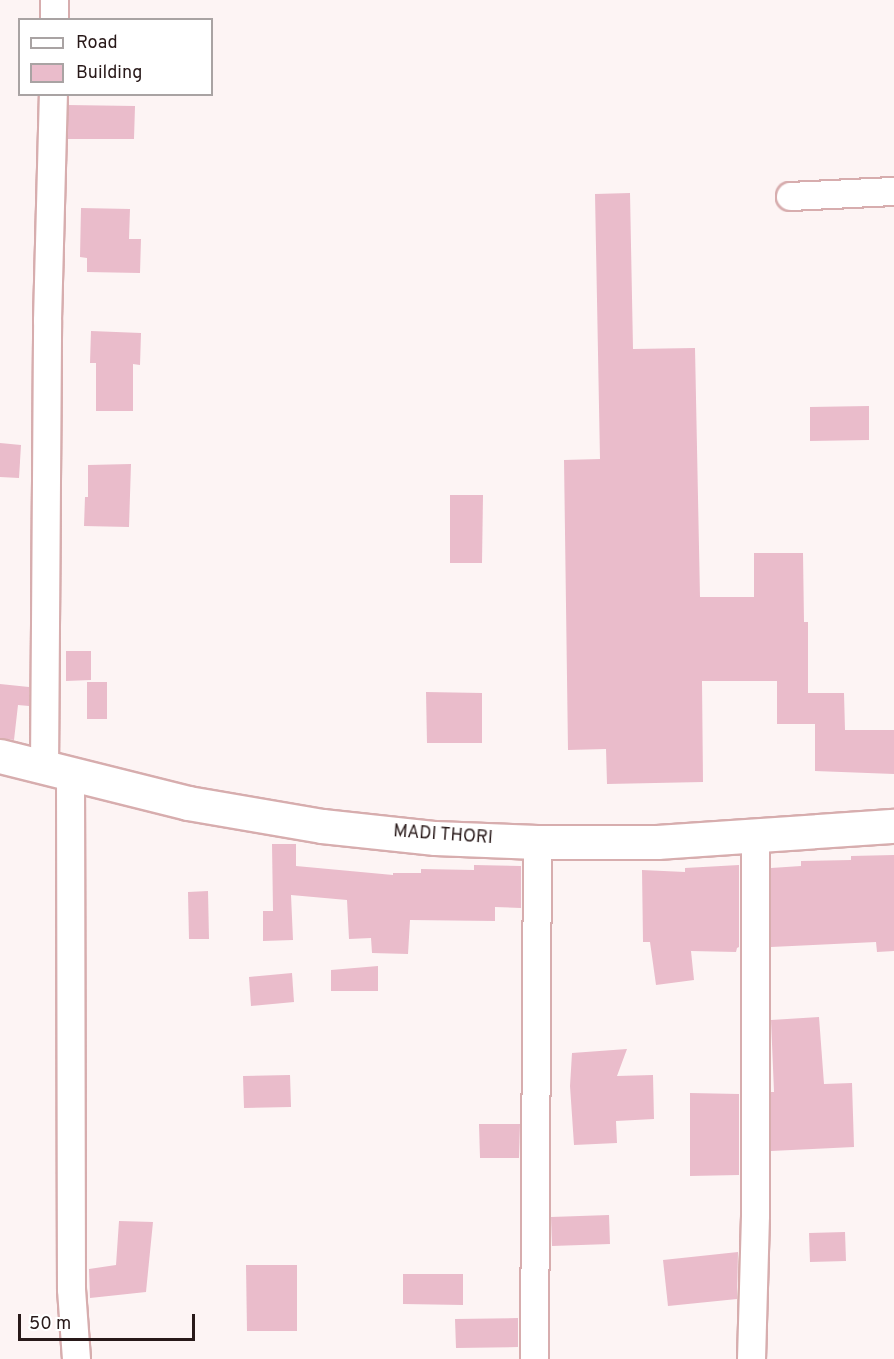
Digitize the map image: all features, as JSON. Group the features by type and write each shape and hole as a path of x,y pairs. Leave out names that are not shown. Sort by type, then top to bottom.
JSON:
{"main road":[{"name":"MADI THORI","path":"0,756 188,803 322,826 435,838 537,842 657,842 894,826"}],"street":[{"path":"54,0 54,18"},
{"path":"53,96 47,320 71,1289 76,1359"},
{"path":"790,196 894,191"},
{"path":"751,1359 755,1215 755,834"},
{"path":"534,1359 537,842"}],"building":[{"path":"68,105 135,106 134,139 68,139"},
{"path":"630,193 633,349 695,348 700,597 754,597 754,553 803,553 804,622 808,622 808,693 844,693 845,730 894,730 894,774 815,771 815,724 777,724 777,681 702,681 703,782 607,784 606,749 568,750 564,460 600,459 595,194"},
{"path":"81,208 130,209 129,239 141,239 140,273 87,272 87,258 80,257"},
{"path":"91,331 141,333 140,365 133,364 133,411 96,411 96,363 90,363"},
{"path":"869,406 869,440 810,441 810,407"},
{"path":"0,443 21,445 19,478 0,477"},
{"path":"131,464 129,527 84,526 85,497 88,497 88,465"},
{"path":"450,495 483,495 482,563 450,563"},
{"path":"66,651 91,651 91,680 66,681"},
{"path":"87,682 107,682 107,719 87,719"},
{"path":"0,684 29,687 29,706 18,705 14,740 0,738"},
{"path":"426,692 482,693 482,743 427,743"},
{"path":"272,844 296,844 296,866 393,875 393,873 421,873 421,869 474,870 474,865 521,866 521,908 495,907 495,921 410,920 408,954 372,953 371,938 349,939 347,900 291,895 293,940 263,941 263,911 273,911"},
{"path":"894,855 894,951 877,952 876,942 771,947 771,868 801,866 801,861 851,860 851,856"},
{"path":"739,865 739,947 736,952 691,951 694,980 656,985 650,942 643,942 642,870 685,872 685,868"},
{"path":"208,891 209,939 189,939 188,892"},
{"path":"378,966 378,991 331,991 331,970"},
{"path":"292,973 294,1002 251,1006 249,977"},
{"path":"819,1017 824,1084 852,1083 854,1147 771,1151 771,1092 774,1092 771,1020"},
{"path":"627,1049 617,1076 653,1075 654,1119 616,1121 617,1143 574,1145 570,1086 572,1053"},
{"path":"290,1075 291,1107 244,1108 243,1076"},
{"path":"690,1093 739,1094 739,1175 690,1176"},
{"path":"479,1124 520,1124 519,1158 480,1158"},
{"path":"609,1215 610,1244 552,1246 551,1217"},
{"path":"119,1221 153,1222 146,1292 90,1298 89,1269 116,1265"},
{"path":"845,1232 846,1261 810,1262 809,1233"},
{"path":"738,1252 737,1299 668,1306 663,1260"},
{"path":"246,1265 297,1265 297,1331 247,1331"},
{"path":"403,1274 463,1274 463,1305 403,1304"},
{"path":"518,1318 518,1347 456,1348 455,1319"}]}
